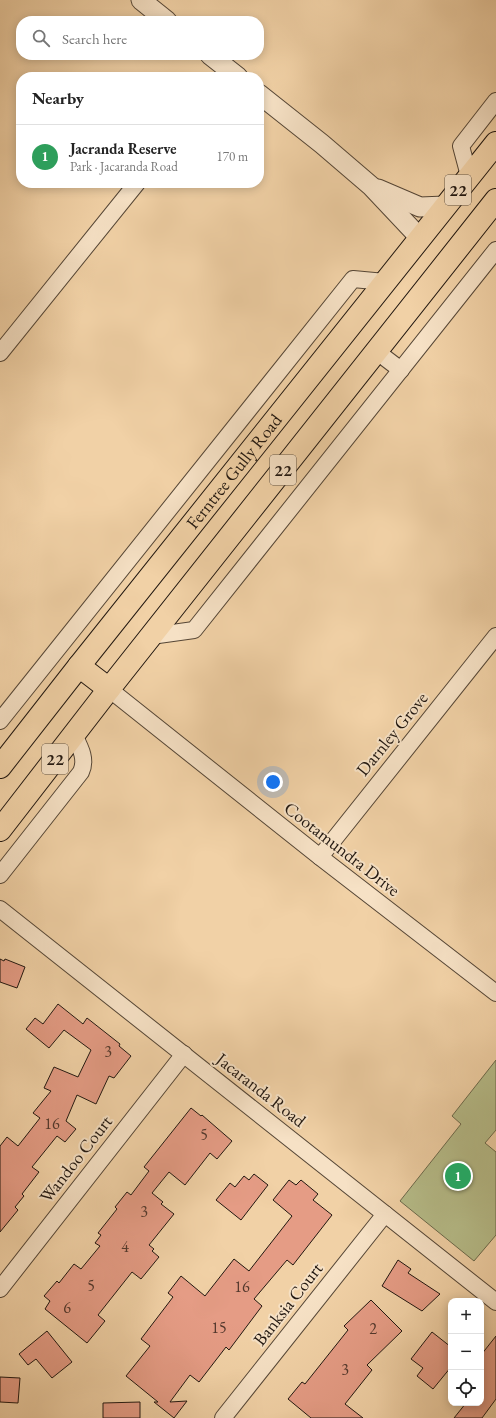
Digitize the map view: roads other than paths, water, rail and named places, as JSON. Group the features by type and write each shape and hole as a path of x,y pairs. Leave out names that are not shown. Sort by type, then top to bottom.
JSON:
{"main road":[{"name":"Ferntree Gully Road","path":"0,767 496,142"},
{"name":"Ferntree Gully Road","path":"0,830 109,689 496,200"},
{"path":"420,238 456,250"},
{"path":"79,666 109,689"}],"street":[{"path":"141,0 162,16"},
{"path":"215,60 227,72"},
{"path":"264,98 372,186 420,238"},
{"path":"469,176 461,146 496,100"},
{"path":"372,186 420,207 446,206"},
{"path":"3,344 133,188"},
{"path":"151,636 194,630 496,250"},
{"path":"0,721 354,279 385,282"},
{"path":"376,351 401,370"},
{"name":"Darnley Grove","path":"320,857 496,636"},
{"name":"Cootamundra Drive","path":"109,689 320,857 496,993"},
{"path":"0,875 81,772 84,766 84,760 74,735"},
{"name":"Jacaranda Road","path":"0,909 496,1302"},
{"name":"Wandoo Court","path":"0,1289 184,1054"},
{"name":"Banksia Court","path":"223,1418 385,1214"}],"place":[{"name":"Jacranda Reserve","path":"458,1176"}]}
